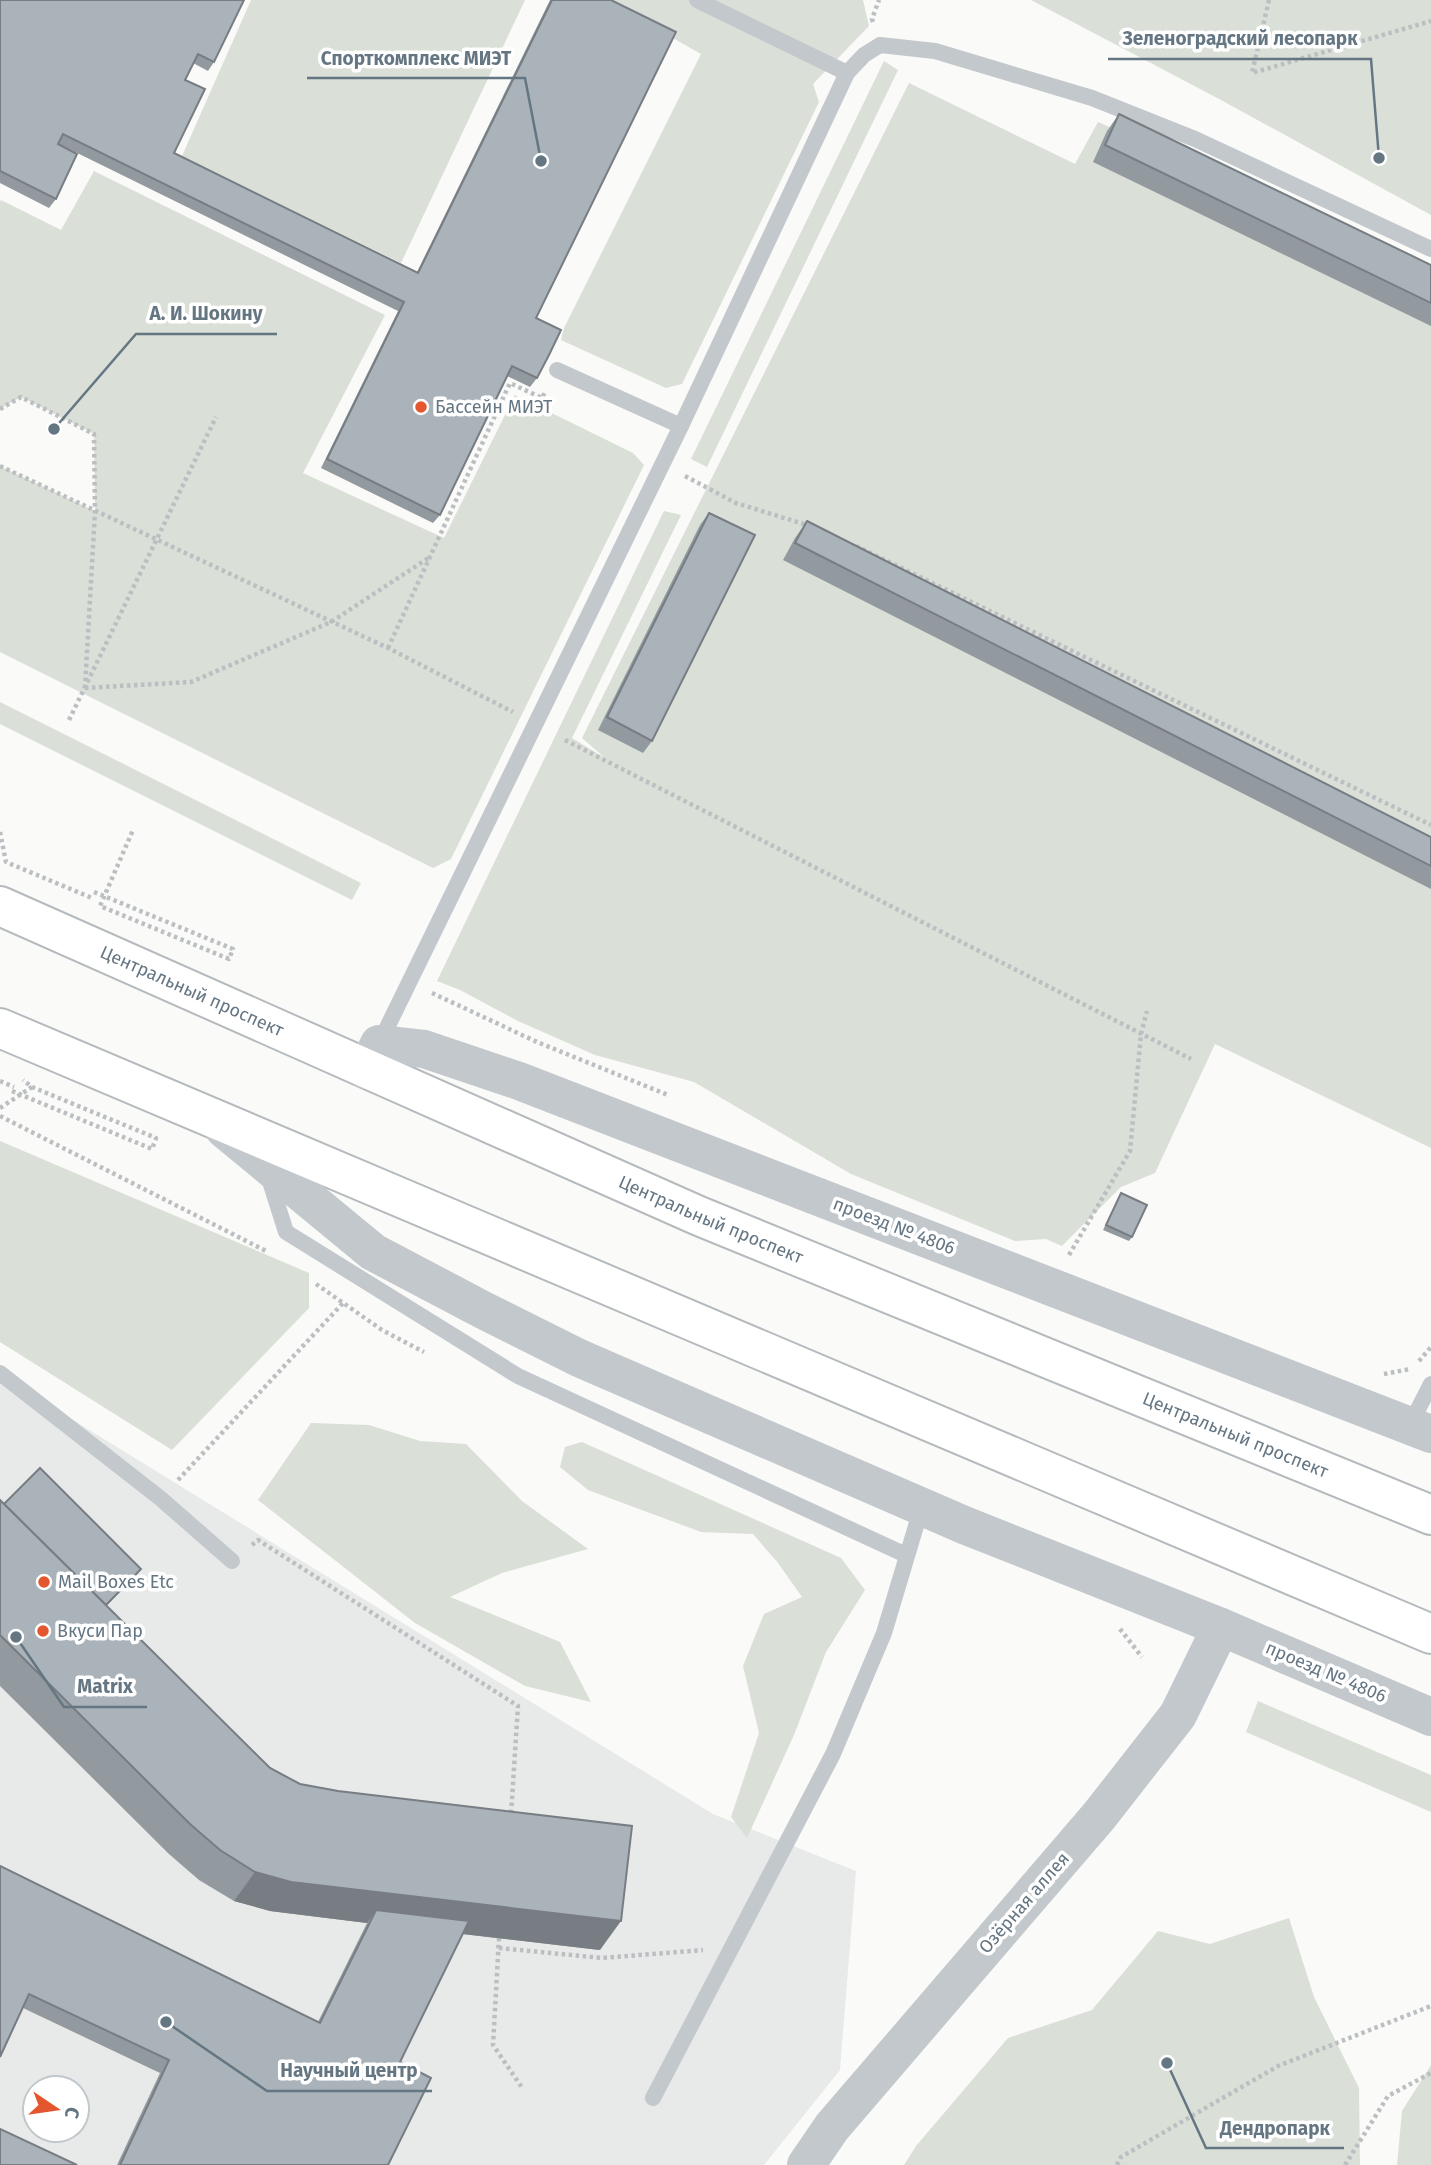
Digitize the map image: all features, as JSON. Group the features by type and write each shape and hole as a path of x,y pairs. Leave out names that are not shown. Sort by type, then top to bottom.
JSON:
{"main road":[{"name":"Центральный проспект","path":"0,906 372,1057 699,1216 1431,1515"},
{"path":"0,1028 1431,1634"}],"street":[{"name":"проезд № 4806","path":"372,1057 424,1049 519,1081 1421,1430"},
{"name":"проезд № 4806","path":"209,1117 373,1252 483,1311 579,1358 922,1506 1221,1627 1431,1717"},
{"name":"Озёрная аллея","path":"806,2165 832,2127 1091,1826 1178,1715 1221,1627"}],"lane":[{"path":"697,0 847,73"},
{"path":"372,1057 681,426 847,73 864,55 880,45 935,51 1093,98 1195,139 1431,249"},
{"path":"558,370 681,426"},
{"path":"263,1159 286,1232 518,1376 906,1555"},
{"path":"0,1373 160,1498 232,1561"},
{"path":"1421,1430 1431,1384"},
{"path":"653,2098 833,1755 884,1633 922,1506"}],"path":[{"path":"872,19 879,0"},
{"path":"1269,0 1252,73 1431,21"},
{"path":"388,648 510,383 542,398 558,370"},
{"path":"0,409 21,397 94,434 95,512 85,688"},
{"path":"69,720 216,417"},
{"path":"0,466 388,648 515,713"},
{"path":"688,478 736,503 813,527"},
{"path":"850,543 1431,825"},
{"path":"85,688 191,681 331,622 430,557"},
{"path":"565,740 1191,1059"},
{"path":"0,832 6,862 93,895 107,897 233,949 229,959 100,906 105,893 134,830"},
{"path":"1068,1258 1130,1151 1141,1034 1147,1011"},
{"path":"0,1081 13,1089 25,1096 152,1149 156,1138 32,1087 21,1094 10,1101 0,1108"},
{"path":"160,1498 344,1303"},
{"path":"258,1540 518,1706 511,1816"},
{"path":"499,1938 494,2045 523,2090"},
{"path":"499,1948 602,1958 732,1947"},
{"path":"1117,2165 1121,2157 1278,2066 1431,2006"},
{"path":"1345,2165 1388,2096 1431,2073"}],"shaded area":[{"path":"251,0 525,0 401,263 182,156"},
{"path":"606,0 863,0 869,26 813,84 819,102 682,384 666,388 561,340 564,328 701,54"},
{"path":"1031,0 1431,0 1431,215 1221,100"},
{"path":"884,61 898,70 707,467 691,459"},
{"path":"909,83 1075,164 1098,122 1431,268 1431,1148 1215,1044 1155,1173 1121,1187 1062,1246 1046,1239 1015,1241 851,1174 694,1082 595,1055 437,981 664,511 681,515 572,738 605,758 582,738"},
{"path":"94,171 385,315 303,473 444,538 515,395 633,453 644,465 451,859 433,868 0,652 0,466 95,511 94,434 21,397 0,409 0,202 1,200 61,230"},
{"path":"0,702 361,883 352,900 0,724"},
{"path":"0,1141 309,1273 309,1308 172,1450 0,1342"},
{"path":"0,1375 713,1814 856,1871 840,2070 764,2165 0,2165"},
{"path":"311,1423 369,1425 420,1441 466,1444 522,1501 588,1549 502,1573 450,1597 560,1642 591,1702 525,1686 415,1623 258,1500"},
{"path":"582,1442 841,1558 865,1590 826,1652 794,1735 747,1838 731,1817 759,1733 743,1666 764,1614 802,1597 753,1534 701,1532 588,1490 560,1467 565,1447"},
{"path":"1258,1701 1431,1775 1431,1812 1246,1732"},
{"path":"1289,1918 1314,1997 1359,2088 1360,2165 904,2165 916,2146 1008,2038 1092,2010 1158,1931 1210,1944"},
{"path":"1431,2065 1431,2165 1397,2165 1402,2111"}],"building":[{"path":"0,0 244,0 214,62 198,54 185,80 205,89 174,153 418,273 552,0 611,0 676,32 536,318 561,330 549,355 537,378 512,366 440,515 327,459 404,302 63,134 58,144 77,154 56,199 0,171"},
{"path":"1119,114 1431,265 1431,303 1105,145"},
{"path":"709,513 755,535 652,741 607,717"},
{"path":"807,521 1431,837 1431,866 795,543"},
{"path":"1121,1193 1147,1205 1132,1237 1106,1225"},
{"path":"40,1468 141,1569 106,1605 4,1504"},
{"path":"0,1500 270,1768 300,1784 338,1791 632,1826 621,1921 291,1882 255,1872 220,1850 190,1824 0,1635"},
{"path":"0,1866 320,2023 376,1910 469,1921 400,2062 431,2078 388,2165 120,2165 169,2060 29,1994 0,2057"},
{"path":"0,2129 21,2139 21,2144 32,2144 77,2165 0,2165"}],"place":[{"name":"Зеленоградский лесопарк","path":"1379,158"},
{"name":"Спорткомплекс МИЭТ","path":"541,161"},
{"name":"Бассейн МИЭТ","path":"421,407"},
{"name":"А. И. Шокину","path":"54,429"},
{"name":"Mail Boxes Etc","path":"44,1582"},
{"name":"Вкуси Пар","path":"43,1631"},
{"name":"Matrix","path":"16,1637"},
{"name":"Научный центр","path":"166,2022"},
{"name":"Дендропарк","path":"1167,2063"}]}
